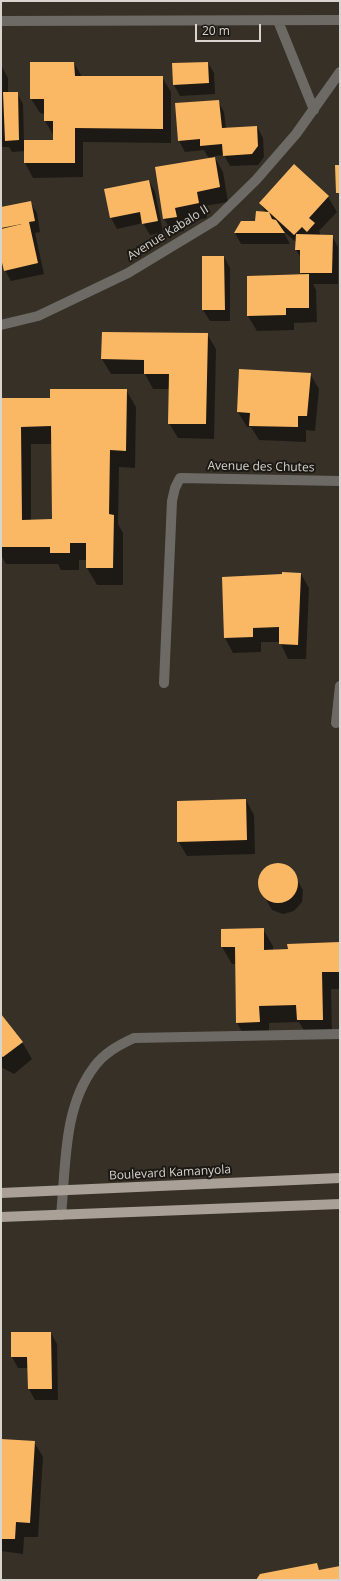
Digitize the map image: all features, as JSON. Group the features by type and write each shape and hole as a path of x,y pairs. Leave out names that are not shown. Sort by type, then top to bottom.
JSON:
{"main road":[{"name":"Boulevard Kamanyola","path":"1,1193 340,1178"},
{"path":"1,1217 340,1204"}],"street":[{"path":"278,20 314,110"},
{"path":"1,21 340,20"},
{"name":"Avenue Kabalo II","path":"1,325 38,316 128,273 214,221 256,180 296,134 340,72"},
{"name":"Avenue des Chutes","path":"164,683 172,501 175,488 180,478 340,481"},
{"path":"336,723 340,686"},
{"path":"61,1215 70,1122 79,1090 94,1066 115,1048 134,1038 340,1034"}],"building":[{"path":"30,62 74,62 75,76 163,76 163,129 75,128 75,163 24,163 24,140 53,140 53,121 44,121 44,99 30,99"},
{"path":"208,62 209,83 173,85 172,63"},
{"path":"3,92 18,92 19,140 5,141"},
{"path":"219,100 222,128 257,126 258,146 252,154 223,156 222,144 200,146 200,139 178,141 175,103"},
{"path":"215,157 220,187 197,192 199,203 175,208 177,217 163,219 155,167"},
{"path":"294,164 329,196 309,218 315,223 307,232 302,227 294,235 259,203"},
{"path":"335,165 340,165 340,193 336,193"},
{"path":"149,180 158,221 142,224 140,212 110,218 104,189"},
{"path":"31,201 35,221 29,222 38,263 4,271 1,258 1,229 22,224 1,228 1,207"},
{"path":"256,211 269,212 272,219 276,220 285,233 234,233 241,221 255,221"},
{"path":"296,234 333,235 332,273 300,273 300,250 295,250"},
{"path":"202,256 224,256 225,310 202,310"},
{"path":"309,274 309,308 286,308 286,315 247,316 247,276"},
{"path":"102,332 208,333 206,424 168,424 169,374 144,374 144,360 101,359"},
{"path":"239,369 311,373 307,416 298,416 298,427 249,426 250,413 237,412"},
{"path":"50,389 127,389 126,451 110,450 109,514 114,515 113,568 86,568 86,543 70,543 70,553 50,553 50,547 1,547 1,398 50,398","holes":["51,426 52,519 22,520 21,427"]},
{"path":"282,572 301,573 298,645 279,644 279,627 253,628 253,637 224,638 222,577 282,574"},
{"path":"246,799 247,840 177,842 177,801"},
{"path":"282,863 289,866 295,872 298,883 297,891 289,900 282,903 274,903 267,900 259,891 258,879 261,872 270,864"},
{"path":"264,928 264,950 288,949 287,944 340,942 340,972 322,972 323,1020 297,1020 296,1005 259,1006 260,1022 236,1023 235,947 221,947 221,929"},
{"path":"1,1014 23,1042 3,1057 1,1056"},
{"path":"11,1332 51,1332 52,1389 28,1389 27,1357 11,1357"},
{"path":"1,1439 35,1441 30,1523 16,1522 15,1539 1,1539"},
{"path":"317,1563 319,1570 340,1566 340,1580 256,1580 260,1574"}]}
